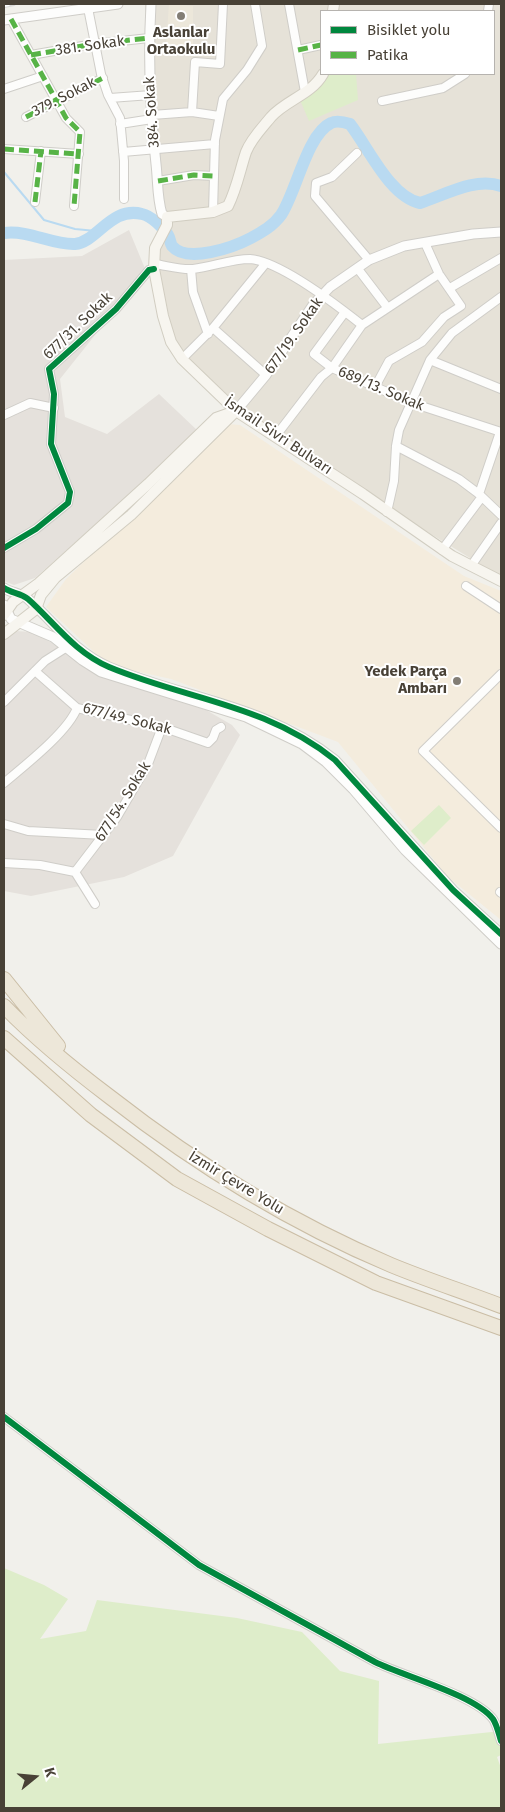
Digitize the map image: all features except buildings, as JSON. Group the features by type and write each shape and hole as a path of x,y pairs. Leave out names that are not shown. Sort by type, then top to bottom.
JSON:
{"highway":[{"path":"4,980 88,1080"},
{"name":"İzmir Çevre Yolu","path":"4,1006 20,1023 88,1080 150,1128 211,1171 274,1208 391,1265 501,1306"},
{"name":"İzmir Çevre Yolu","path":"4,1038 91,1115 177,1179 268,1229 376,1283 501,1328"},
{"path":"4,1049 111,1140 177,1179"}],"main road":[{"path":"167,221 213,212 228,206 240,177 246,150 253,139 278,110 314,87 322,75"},
{"name":"İsmail Sivri Bulvarı","path":"167,221 156,248 155,266 163,316 171,342 182,360 236,411 336,476 442,550 501,581"},
{"name":"677/19. Sokak","path":"4,611 39,583 148,484 216,418 236,411"},
{"name":"677/19. Sokak","path":"4,634 36,609 41,595 55,578 131,515 236,411"}],"street":[{"path":"74,206 80,132 66,118 31,55 8,19 118,4"},
{"name":"384. Sokak","path":"152,4 150,94 158,201 162,214 167,221"},
{"path":"192,112 195,62 220,64 223,4"},
{"path":"213,212 215,144 223,99 247,70 262,46 255,4"},
{"path":"289,4 306,92"},
{"path":"88,8 94,44 103,78 120,124 123,152 124,199"},
{"name":"381. Sokak","path":"31,55 94,44 150,38"},
{"path":"298,50 320,45"},
{"path":"382,101 443,88 463,75"},
{"path":"4,89 43,76"},
{"name":"379. Sokak","path":"26,117 103,78"},
{"path":"110,98 150,94"},
{"path":"120,124 152,117 192,112 219,116"},
{"path":"123,152 215,144"},
{"path":"4,149 79,154"},
{"path":"35,202 41,151"},
{"path":"358,154 332,177 316,183 315,196 369,260"},
{"path":"158,181 194,175 214,176"},
{"name":"677/19. Sokak","path":"236,411 266,376 293,333 330,287 369,260 404,246 474,234 501,232"},
{"path":"375,387 389,361 422,342 444,317 461,306 439,274 425,243"},
{"path":"450,288 501,258"},
{"path":"155,266 191,269 253,259 266,263 323,295 362,325"},
{"path":"182,360 210,331 266,263"},
{"name":"677/31. Sokak","path":"4,548 36,529 68,503 70,492 51,444 54,394 49,369 116,309 149,270 155,266"},
{"path":"191,269 193,292 210,331 266,376"},
{"path":"358,269 387,307"},
{"path":"275,437 321,377 332,368 362,325 387,307 407,297 439,274"},
{"path":"387,512 394,481 399,430 430,360 452,333 501,296"},
{"name":"689/13. Sokak","path":"345,312 314,354 332,368 412,403 501,432"},
{"path":"430,360 501,389"},
{"path":"4,415 30,403 54,408"},
{"path":"442,550 480,496 501,432"},
{"path":"396,446 458,480 501,515"},
{"path":"471,566 501,523"},
{"path":"466,586 501,609"},
{"path":"4,588 22,595 68,640 107,666 249,712 282,725 314,743 335,760 453,890 501,934"},
{"path":"4,611 19,623 53,637 101,672 246,717 302,744 326,762 353,789 405,850 501,944"},
{"path":"4,702 45,661 67,648"},
{"name":"677/49. Sokak","path":"35,671 77,708 162,727 208,743 213,738 216,730 221,727"},
{"path":"501,674 423,751 501,828"},
{"path":"4,783 52,740 75,714 77,708"},
{"name":"677/54. Sokak","path":"75,872 117,817 148,764 162,727"},
{"path":"4,824 28,831 103,835"},
{"path":"4,863 40,865 75,872 95,904"},
{"path":"4,1417 199,1566 232,1581 375,1662 395,1672 431,1683 481,1709 493,1720 501,1741"}],"shaded area":[{"path":"145,4 501,4 501,577 382,504 225,402 161,323 155,244 168,225 162,209"},
{"path":"169,4 193,6 193,47 166,45"},
{"path":"129,230 146,271 60,379 65,417 107,434 159,394 198,431 169,460 35,578 14,585 4,581 4,260 82,256"},
{"path":"228,424 240,425 464,576 501,591 501,920 448,877 338,742 171,679 108,665 46,607 66,579"},
{"path":"15,631 33,632 96,674 206,710 232,725 240,735 173,856 124,877 31,896 4,891 4,638"}],"green space":[{"path":"325,75 356,75 358,100 309,121 300,100 313,93"},
{"path":"439,805 451,818 424,845 411,831"},
{"path":"4,1568 44,1585 68,1599 40,1639 86,1631 97,1600 237,1618 302,1632 340,1671 379,1681 378,1744 501,1731 501,1755 497,1757 501,1768 501,1808 4,1808"}],"waterway":[{"path":"4,233 32,235 66,244 75,244 83,242 113,219 131,213 145,215 156,222 168,235 172,246 188,254 211,252 234,246 271,226 278,219 315,139 323,129 336,122 350,124 380,170 409,199 420,203 471,185 491,184 501,186"},
{"path":"4,172 44,220 75,229 96,231"}],"railway":[{"path":"4,6 14,4"}],"marked path":[{"path":"11,19 66,118 80,132 74,206"},
{"path":"31,55 94,44 149,38"},
{"path":"298,50 320,45"},
{"path":"26,117 103,78"},
{"path":"4,149 79,154"},
{"path":"35,202 41,151"},
{"path":"158,181 194,175 214,176"}],"cycle path":[{"path":"4,548 36,529 68,503 70,492 51,444 54,394 49,369 116,309 149,270 154,269"},
{"path":"4,588 28,599 75,645 97,661 168,688 254,715 281,726 308,741 335,760 453,890 501,934"},
{"path":"4,1417 199,1565 375,1662 471,1702 484,1710 493,1719 501,1741"}],"place":[{"name":"Aslanlar Ortaokulu","path":"181,16"},
{"name":"Yedek Parça Ambarı","path":"457,681"}]}
